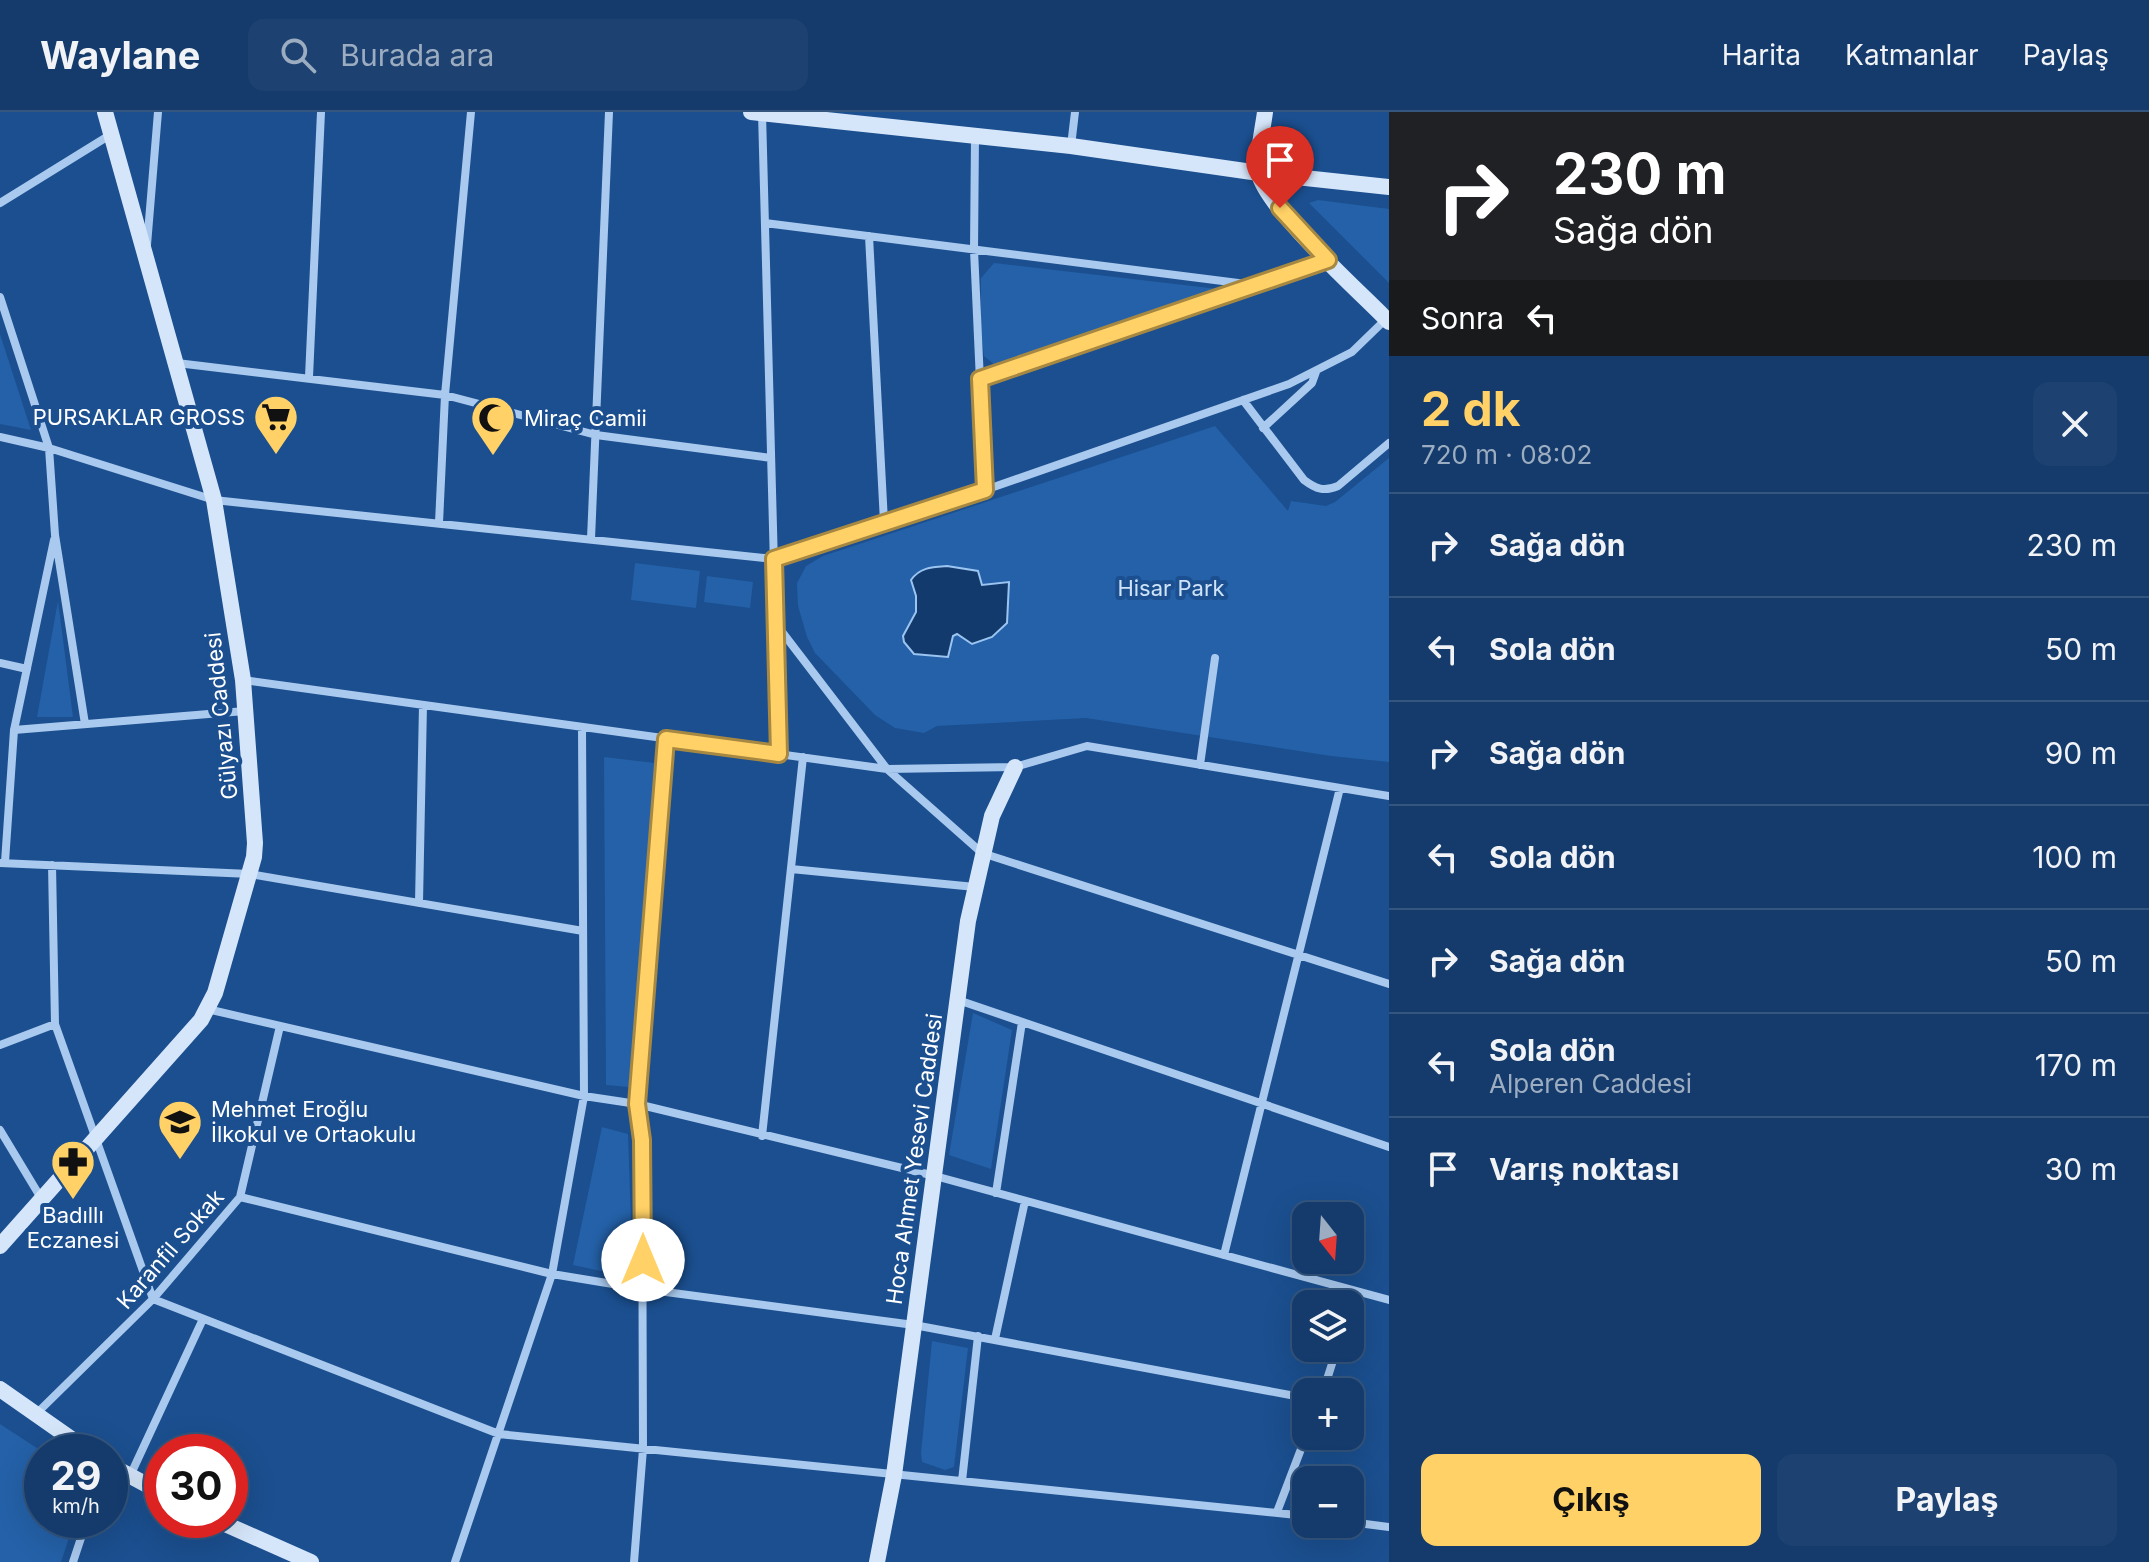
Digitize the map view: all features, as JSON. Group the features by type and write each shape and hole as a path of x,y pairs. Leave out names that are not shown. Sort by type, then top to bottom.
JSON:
{"street":[{"name":"Gülyazı Caddesi","path":"0,1246 184,1041 207,1009 215,993 250,874 255,843 243,680 214,500 105,112"},
{"path":"146,258 158,112"},
{"path":"309,377 321,112"},
{"path":"439,523 445,395 471,112"},
{"path":"591,539 609,112"},
{"path":"779,754 765,223 758,112 896,120 975,136 1389,187"},
{"path":"1071,146 1075,112"},
{"path":"0,437 49,448 214,500 774,559 985,490 1316,372 1352,352 1388,321 1295,227 1270,194 1259,173 1265,112"},
{"path":"0,203 110,135"},
{"path":"975,136 974,250 985,490"},
{"path":"765,223 1254,285"},
{"path":"869,236 884,522"},
{"path":"980,379 1328,260"},
{"path":"0,297 49,448 55,535 85,724"},
{"path":"176,362 445,395 596,435 771,458"},
{"path":"1263,428 1312,383 1316,372"},
{"path":"1243,400 1304,480 1313,487 1338,486 1389,443"},
{"path":"55,535 14,730 2,863 250,874 583,931"},
{"path":"776,624 887,769 982,853 1389,984"},
{"path":"1200,765 1215,658"},
{"path":"0,663 27,669"},
{"path":"243,680 887,769 1015,767 1087,746 1389,796"},
{"path":"419,903 423,705"},
{"path":"14,730 246,711"},
{"path":"455,1562 552,1274 584,1096 582,727"},
{"path":"634,1562 643,1449 642,1140 637,1104 666,739"},
{"path":"762,1136 803,757"},
{"name":"Hoca Ahmet Yesevi Caddesi","path":"877,1562 894,1475 957,999 975,887 992,816 1015,767"},
{"path":"1224,1255 1340,788"},
{"path":"52,865 55,1024 153,1299 499,1434 1292,1514"},
{"path":"791,869 975,887"},
{"path":"957,999 1389,1147"},
{"path":"207,1009 584,1096 637,1104 935,1176 1352,1290"},
{"path":"996,1193 1022,1022"},
{"path":"0,1045 55,1024"},
{"name":"Karanfil Sokak","path":"36,1414 153,1299 240,1197 280,1026"},
{"path":"0,1130 42,1199"},
{"path":"240,1197 552,1274 914,1325 1292,1395"},
{"path":"995,1339 1025,1201"},
{"path":"1364,1293 1389,1300"},
{"path":"144,1483 130,1476 203,1319"},
{"path":"962,1481 978,1336"},
{"path":"0,1389 64,1434"},
{"path":"1277,1512 1301,1450"},
{"path":"1364,1524 1389,1527"},
{"path":"248,1534 311,1562"},
{"path":"73,1562 81,1538"}],"green space":[{"path":"1318,200 1389,209 1389,283 1309,203"},
{"path":"994,263 1227,290 996,366 984,356 981,330 981,278"},
{"path":"0,334 31,430 0,424"},
{"name":"Hisar Park","path":"1215,426 1288,511 1291,501 1326,506 1335,502 1389,458 1389,762 1086,718 937,726 924,733 895,728 875,715 815,653 798,606 797,583 806,566 823,556"},
{"path":"635,563 700,571 696,608 631,600"},
{"path":"707,576 753,582 750,608 704,602"},
{"path":"58,601 73,717 37,717"},
{"path":"604,757 655,763 629,1087 606,1085"},
{"path":"973,1013 1012,1030 991,1169 949,1155"},
{"path":"602,1127 628,1134 633,1278 573,1265"},
{"path":"932,1341 968,1348 954,1467 945,1470 922,1462 921,1453"},
{"path":"0,1424 24,1440 24,1538 69,1538 61,1562 0,1562"}],"shaded area":[{"path":"947,566 978,571 982,585 1009,582 1007,623 992,637 972,644 957,634 953,636 948,657 914,654 903,636 916,612 916,596 911,580 923,570"}],"place":[{"name":"PURSAKLAR GROSS","path":"276,456"},
{"name":"Miraç Camii","path":"493,457"},
{"name":"Mehmet Eroğlu İlkokul ve Ortaokulu","path":"180,1161"},
{"name":"Badıllı Eczanesi","path":"73,1201"}],"route":[{"path":"643,1260 642,1140 637,1104 666,739 779,754 774,559 985,490 980,379 1328,260 1280,208"}]}
